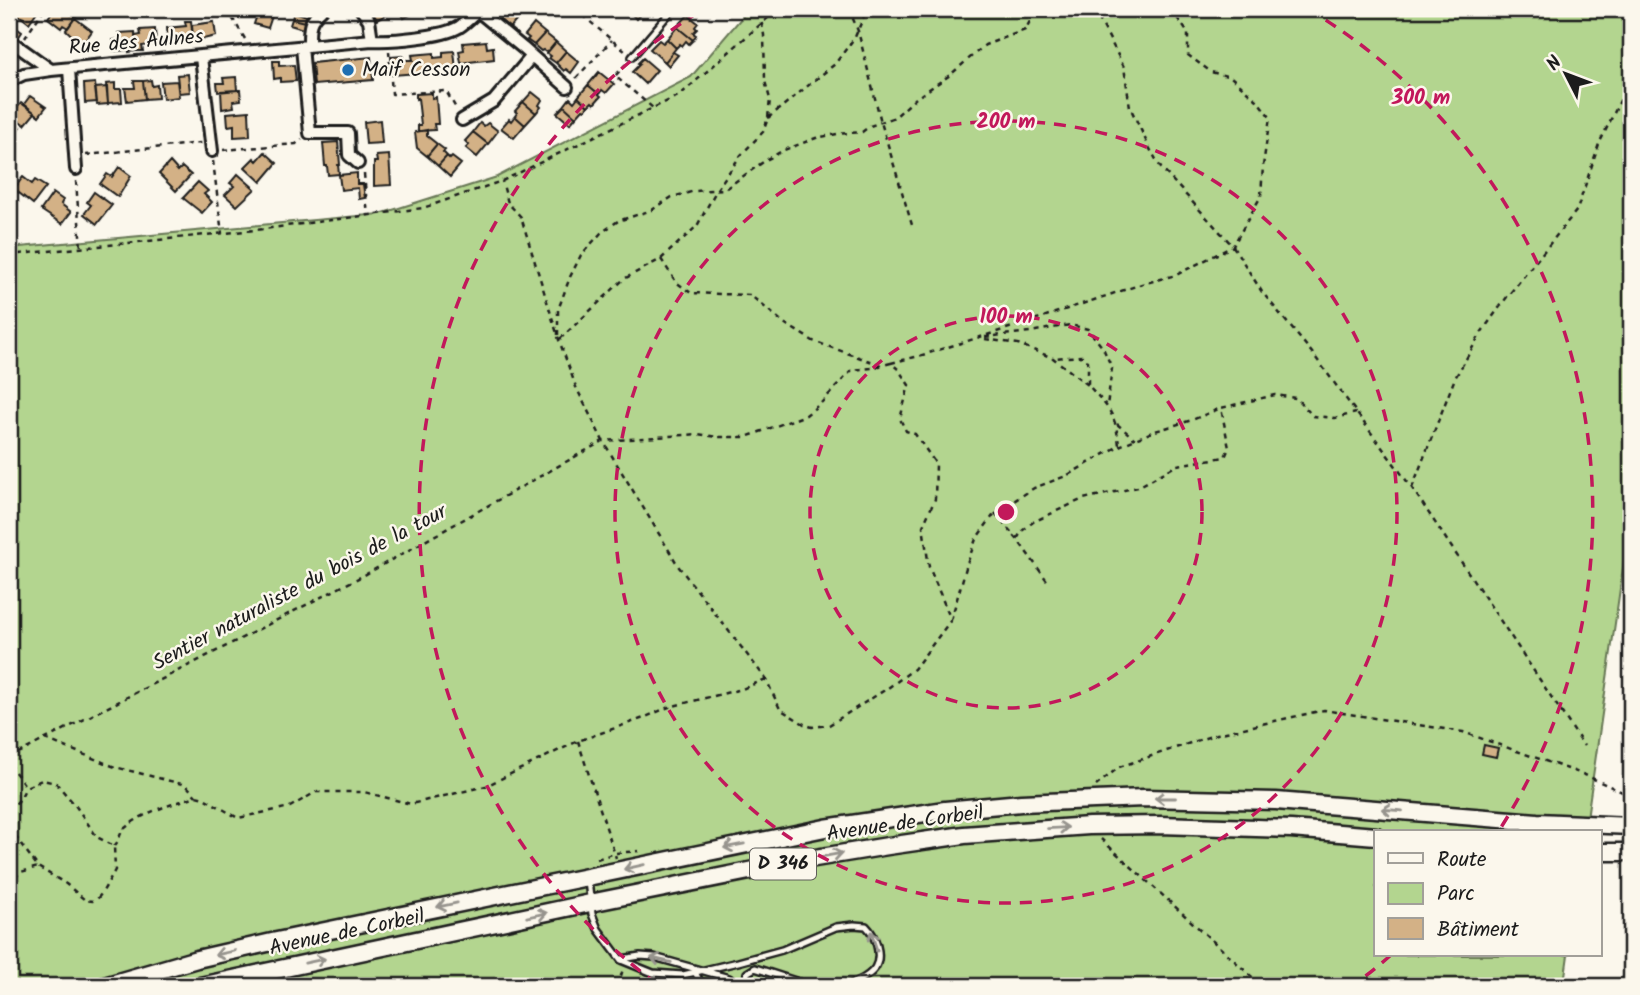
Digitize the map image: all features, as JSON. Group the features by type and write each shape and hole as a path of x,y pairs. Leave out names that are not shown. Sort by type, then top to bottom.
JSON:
{"main road":[{"name":"D 346","path":"104,986 197,959 272,942 844,824 945,810 1021,803 1144,798 1276,801 1537,822 1631,826"},
{"name":"Avenue de Corbeil","path":"200,986 795,862 888,845 964,835 1089,826 1160,825 1291,829 1374,836"},
{"path":"1602,852 1631,852"}],"street":[{"path":"322,9 313,17 305,46 310,133 348,133 349,155 358,163"},
{"path":"361,9 369,20 372,40"},
{"path":"479,10 568,87"},
{"name":"Rue des Aulnes","path":"9,81 24,74 51,70 372,40 388,41 450,32 468,21 479,10"},
{"path":"9,40 51,70"},
{"path":"462,120 494,102 532,56"},
{"path":"201,57 212,147"},
{"path":"69,69 76,169"}],"lane":[{"path":"632,57 673,9"},
{"path":"588,876 590,904 598,929 623,961 653,973 683,975 782,950 836,927 866,926 874,933 878,958 875,968 849,985 841,986"},
{"path":"623,961 640,956 654,957 729,978 738,986"},
{"path":"747,986 747,973 755,968 811,986"},
{"path":"698,971 702,986"}],"path":[{"path":"19,47 44,9"},
{"path":"227,9 245,41 248,52"},
{"path":"575,9 632,57 615,76 653,108"},
{"path":"558,340 624,279 661,259 697,226 741,155 763,132 770,99 765,81 764,35 760,9"},
{"path":"9,255 222,234 423,208 502,181 680,95 778,9"},
{"path":"849,9 858,31 881,122 912,225"},
{"path":"768,118 835,65 855,37 867,9"},
{"path":"558,340 558,310 581,255 601,233 618,221 653,210 672,197 695,191 725,189 784,150 816,138 862,132 870,125 895,117 985,45 1025,30 1037,9"},
{"path":"1094,9 1124,67 1130,107 1161,168 1233,246 1262,292 1313,354 1412,488 1584,746"},
{"path":"978,338 1176,275 1233,246 1261,196 1262,166 1270,117 1257,100 1231,77 1211,72 1188,55 1188,33 1171,9"},
{"path":"568,87 612,40"},
{"path":"388,41 392,94 446,91 462,120"},
{"path":"1412,488 1455,378 1481,333 1577,210 1599,144 1631,78"},
{"path":"76,156 296,144 310,133"},
{"path":"212,147 222,234"},
{"path":"358,163 364,169 368,216"},
{"path":"76,169 81,248"},
{"path":"502,181 508,203 521,217 558,340 576,387 603,441 679,566 766,679 780,709 812,727 829,725 914,669 951,620 976,539 995,513 1034,488 1066,476 1119,446 1152,432 1221,408 1275,395 1296,398 1313,416 1335,418 1356,413"},
{"path":"661,259 677,282 691,293 750,295 784,323 813,341 882,365"},
{"path":"978,338 1070,325 1088,329 1103,348 1112,368 1107,406"},
{"path":"978,338 1018,344 1053,358 1088,385 1107,406 1117,424 1135,439"},
{"name":"Sentier naturaliste du bois de la tour","path":"9,758 368,573 603,441 698,434 746,437 806,415 852,370 872,368 978,338"},
{"path":"1053,358 1082,356 1088,361 1088,385"},
{"path":"891,363 909,385 900,418 906,431 915,434 936,464 935,499 923,526 929,566 951,620"},
{"path":"1017,538 1033,522 1083,499 1138,487 1177,465 1225,457 1229,448 1221,408"},
{"path":"1117,424 1119,446"},
{"path":"995,513 1017,538 1048,582"},
{"path":"45,738 115,767 186,785 196,796 238,818 290,807 316,792 364,792 411,804 486,786 578,741 669,707 742,689 766,679"},
{"path":"1078,800 1119,768 1217,734 1324,710 1463,732 1585,775 1631,796"},
{"path":"578,741 620,870"},
{"path":"9,764 26,787"},
{"path":"9,811 26,787 42,780 56,783 97,837 114,846"},
{"path":"9,828 38,867 66,884 85,900 93,901 102,893 115,870 114,846 118,843 121,831 141,816 196,796"},
{"path":"1096,834 1262,986"},
{"path":"9,883 21,872 38,867"},
{"path":"618,986 623,961"}],"green space":[{"path":"749,9 1631,9 1631,512 1585,830 1374,830 1374,956 1568,956 1565,986 9,986 9,248 380,214 497,177 691,77"}],"building":[{"path":"17,9 38,10 29,23 15,12"},
{"path":"54,9 63,9 71,15 73,12 77,15 68,28 63,25 61,28 48,18"},
{"path":"259,9 273,13 268,28 254,24"},
{"path":"384,9 388,14 373,22 370,16"},
{"path":"399,9 414,9 416,12 404,18"},
{"path":"502,9 526,9 510,28 499,19 503,15 499,12"},
{"path":"627,9 645,9 636,19"},
{"path":"294,12 307,16 305,22 292,19"},
{"path":"688,15 698,23 693,40 677,27"},
{"path":"75,18 92,31 82,45 66,30"},
{"path":"292,19 305,22 303,29 290,25"},
{"path":"185,21 191,21 193,40 168,41 167,28 186,26"},
{"path":"214,22 216,36 199,40 193,38 192,25"},
{"path":"11,24 22,32 18,38 9,32"},
{"path":"534,24 545,33 534,45 525,35"},
{"path":"677,27 693,40 676,48 667,39"},
{"path":"155,29 156,44 142,46 143,51 136,51 135,36 141,35 140,30"},
{"path":"135,32 136,51 114,51 113,40 120,39 119,33"},
{"path":"545,33 556,42 547,53 534,45"},
{"path":"667,39 676,48 665,62 650,49 659,40 663,43"},
{"path":"486,41 487,48 493,47 494,59 461,63 459,51 464,50 463,43"},
{"path":"556,42 566,51 556,63 547,53"},
{"path":"454,51 456,70 393,75 391,57 403,56 403,60 413,60 412,55 434,53 434,58 443,57 443,52"},
{"path":"566,51 579,62 571,73 566,69 564,71 556,63"},
{"path":"673,52 678,55 669,66 665,62"},
{"path":"371,57 373,80 314,85 312,63"},
{"path":"643,58 657,70 645,84 632,72"},
{"path":"273,61 279,61 279,66 294,65 296,81 280,82 280,78 274,79"},
{"path":"599,72 614,84 606,93 602,90 599,94 588,85"},
{"path":"188,74 190,92 179,93 177,75"},
{"path":"236,77 237,90 218,92 217,83 224,83 223,78"},
{"path":"151,80 152,86 157,85 158,98 145,99 143,81"},
{"path":"134,81 143,81 145,99 127,101 125,88 135,88"},
{"path":"177,81 179,97 163,99 161,82"},
{"path":"95,83 97,102 85,103 84,84"},
{"path":"115,83 115,89 121,89 122,102 108,103 106,84"},
{"path":"588,85 601,96 588,106 578,97"},
{"path":"107,87 108,104 97,105 95,88"},
{"path":"240,90 241,100 233,101 234,107 222,109 221,91"},
{"path":"532,92 542,100 536,113 523,102"},
{"path":"432,93 432,98 436,97 438,124 434,124 435,130 418,131 418,125 421,125 416,94"},
{"path":"30,96 46,107 39,116 24,104"},
{"path":"578,97 588,106 576,117 564,106 570,98 574,102"},
{"path":"523,102 536,113 525,125 515,116 515,111"},
{"path":"21,103 35,113 25,125 11,115"},
{"path":"564,106 576,117 570,124 557,113"},
{"path":"249,111 250,136 234,137 234,125 228,126 227,113"},
{"path":"515,116 525,125 514,138 501,128"},
{"path":"9,119 20,127 13,136 9,133"},
{"path":"380,120 382,143 366,144 364,122"},
{"path":"480,123 484,126 488,123 498,131 488,144 473,132"},
{"path":"427,130 427,136 437,144 427,156 417,148 415,132"},
{"path":"473,132 488,144 477,157 466,148 469,145 465,141"},
{"path":"338,142 339,174 328,175 323,143"},
{"path":"437,144 445,150 443,152 447,156 438,166 427,156"},
{"path":"265,152 277,163 261,182 245,167 254,158 257,161"},
{"path":"389,155 391,185 374,186 376,156"},
{"path":"447,156 461,164 450,177 438,166"},
{"path":"170,162 178,171 182,167 191,175 176,191 159,174"},
{"path":"119,167 131,176 118,197 100,184 107,174 112,177"},
{"path":"357,173 357,184 363,184 365,198 359,199 358,188 341,190 339,175"},
{"path":"238,174 255,189 237,206 225,195 234,186 230,183"},
{"path":"23,177 32,184 35,180 46,187 33,204 14,189"},
{"path":"198,182 208,191 204,194 212,202 202,213 183,198"},
{"path":"94,192 112,205 97,224 84,214 91,205 87,202"},
{"path":"53,193 63,200 61,204 71,212 62,224 41,210"},
{"path":"1484,745 1498,748 1496,757 1482,754"}],"place":[{"name":"Maif Cesson","path":"348,70"}]}
